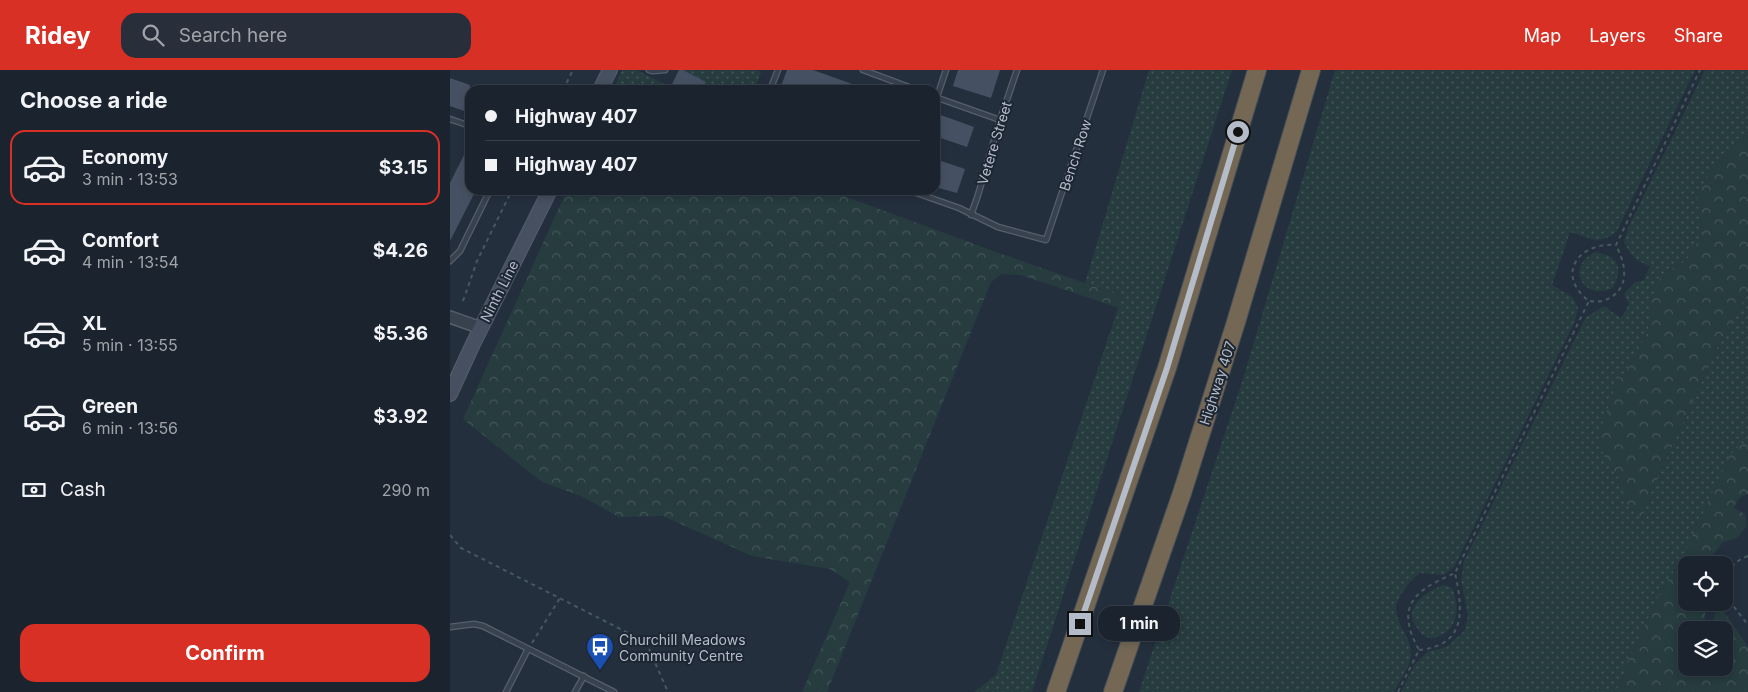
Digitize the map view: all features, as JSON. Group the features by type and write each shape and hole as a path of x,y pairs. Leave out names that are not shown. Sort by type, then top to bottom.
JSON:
{"highway":[{"path":"1056,692 1167,368 1257,70"},
{"name":"Highway 407","path":"1113,692 1179,502 1239,312 1311,70"}],"main road":[{"path":"602,85 610,70"},
{"name":"Ninth Line","path":"450,394 548,195"}],"street":[{"path":"450,317 481,328"}],"lane":[{"path":"649,70 665,70"},
{"path":"772,85 778,70"},
{"path":"863,70 904,85"},
{"path":"940,86 946,70"},
{"name":"Vetere Street","path":"971,215 1017,70"},
{"name":"Bench Row","path":"971,215 998,227 1046,240 1103,70"},
{"path":"940,98 1000,120"},
{"path":"450,119 465,124"},
{"path":"450,261 460,251 488,195"},
{"path":"922,195 959,208 971,215"},
{"path":"450,627 474,624 483,626 614,692"},
{"path":"506,692 528,649"},
{"path":"575,692 584,676"}],"path":[{"path":"565,85 572,70"},
{"path":"1616,245 1700,70"},
{"path":"463,301 477,261 510,195"},
{"path":"1616,245 1622,257 1625,274 1620,288 1612,298 1595,302 1589,301 1580,294 1575,283 1573,271 1576,260 1584,251 1596,246 1616,245"},
{"path":"1419,650 1435,647 1446,642 1454,633 1460,618 1460,595 1455,574 1589,301"},
{"path":"450,535 461,548 646,642 668,692"},
{"path":"1733,565 1748,556"},
{"path":"1398,692 1419,650 1409,625 1408,609 1416,595 1436,582 1455,574"},
{"path":"528,649 560,598"},
{"path":"1733,606 1748,625"}],"green space":[{"path":"622,70 637,70 666,85 615,85"},
{"path":"683,70 756,70 761,72 756,85 704,85 706,82"},
{"path":"1149,70 1232,70 1032,692 974,692 996,675 1122,296 1085,283"},
{"path":"1335,70 1695,70 1617,231 1611,236 1600,240 1570,232 1552,285 1572,297 1578,307 1575,321 1454,567 1444,575 1420,573 1409,584 1399,599 1396,608 1397,614 1409,641 1411,657 1394,692 1139,692 1243,379"},
{"path":"1705,70 1748,70 1748,134 1697,194 1702,234 1686,261 1665,272 1651,301 1648,332 1628,369 1617,380 1608,464 1618,476 1623,500 1640,516 1717,348 1748,292 1748,441 1740,445 1684,556 1678,556 1678,566 1660,593 1627,663 1623,678 1616,692 1401,692 1415,664 1427,652 1447,647 1465,630 1468,615 1461,580 1464,561 1586,317 1604,306 1621,318 1629,304 1624,294 1635,282 1644,280 1650,266 1634,257 1624,242 1629,226"},
{"path":"1748,134 1748,292 1717,348 1640,517 1623,500 1618,476 1608,464 1598,442 1599,434 1617,380 1628,369 1648,332 1651,301 1660,278 1665,272 1686,261 1702,234 1697,194 1713,168"},
{"path":"565,195 842,195 1122,296 1119,308 1021,275 1002,274 991,282 827,692 802,692 850,582 830,569 752,556 663,516 619,517 581,496 542,482 463,419"},
{"path":"1595,252 1609,256 1617,264 1618,274 1613,288 1594,291 1586,287 1582,281 1579,274 1581,266"},
{"path":"1748,441 1748,494 1739,499 1734,508 1745,514 1747,526 1737,538 1723,542 1712,556 1683,556 1729,456 1740,445"},
{"path":"1678,566 1678,611 1705,611 1705,621 1678,621 1678,676 1733,676 1733,625 1748,647 1748,692 1616,692 1623,678 1627,663 1660,593"},
{"path":"1444,585 1452,588 1456,601 1456,615 1447,632 1436,638 1428,638 1422,634 1413,622 1414,608 1423,596"},
{"path":"1724,611 1730,621 1714,621 1715,612"}],"building":[{"path":"679,70 683,70 706,82 704,85 672,85"},
{"path":"787,70 813,70 855,85 781,85"},
{"path":"958,70 1000,70 991,98 953,86"},
{"path":"450,78 470,85 465,85 465,111 450,106"},
{"path":"940,115 974,127 967,147 940,138"},
{"path":"465,153 465,195 473,195 450,241 450,183"},
{"path":"940,161 965,169 957,193 940,188"}],"place":[{"name":"Churchill Meadows Community Centre","path":"600,671"}],"route":[{"path":"1080,624 1167,368 1238,132"}]}
